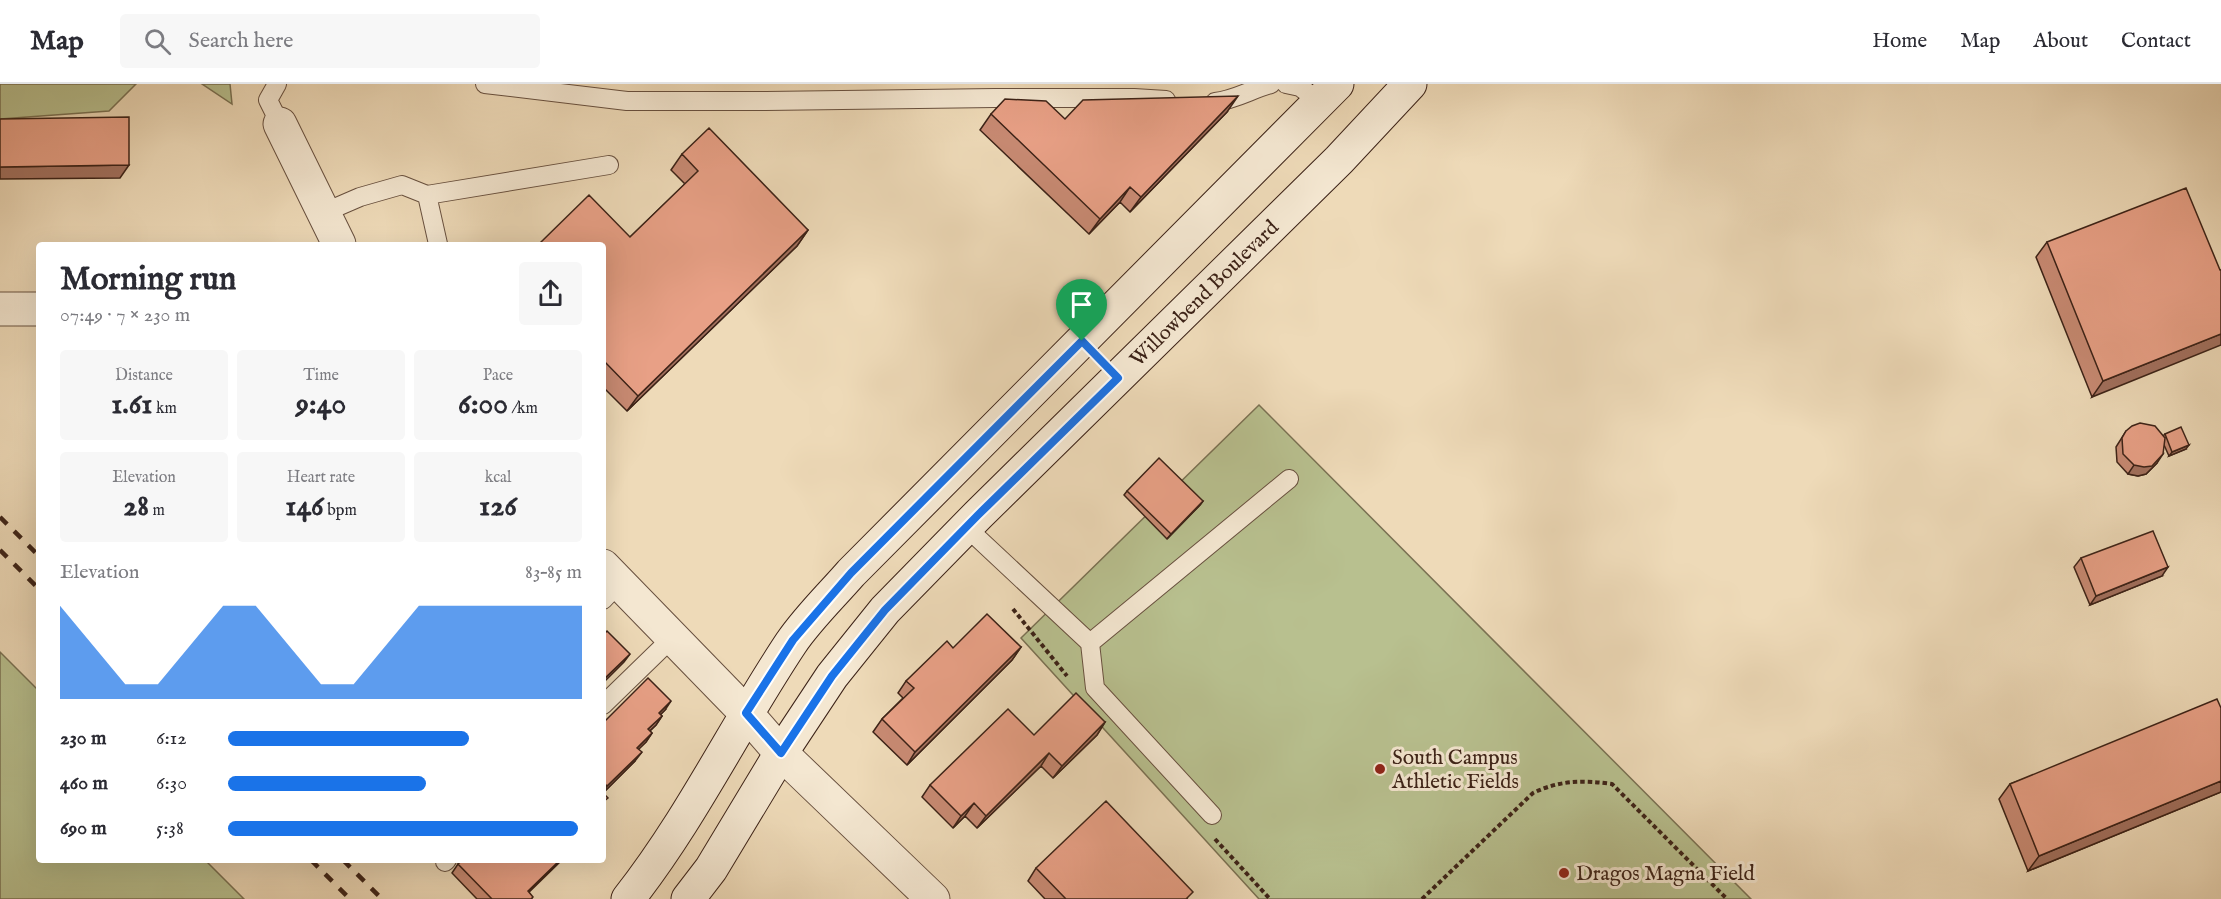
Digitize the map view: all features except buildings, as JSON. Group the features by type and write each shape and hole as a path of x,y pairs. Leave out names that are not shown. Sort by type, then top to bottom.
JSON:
{"main road":[{"name":"Willowbend Boulevard","path":"688,899 711,869 781,753 832,676 885,610 966,527 1339,160 1410,84"},
{"path":"628,899 691,810 746,713 793,640 851,573 1329,93"},
{"path":"280,124 338,242"},
{"path":"0,309 36,309"},
{"path":"1082,341 1118,378"},
{"path":"896,529 932,563"},
{"path":"608,583 673,638 746,713 781,753 933,899"}],"lane":[{"path":"277,84 268,100 280,124"},
{"path":"485,84 627,101 1134,98 1194,102 1229,100 1254,88 1271,84"},
{"path":"1286,84 1329,93"},
{"path":"323,213 360,197 402,185 427,195 609,165"},
{"path":"427,195 438,242"},
{"path":"1089,643 1288,479"},
{"path":"966,527 1089,643 1095,688 1212,815"},
{"path":"606,702 673,638"}],"path":[{"path":"1422,899 1533,793 1551,785 1590,781 1612,784 1727,899"}],"green space":[{"path":"0,84 136,84 109,111 0,119"},
{"path":"202,84 230,84 232,104"},
{"name":"South Campus Athletic Fields","path":"1259,405 1751,899 1259,899 1021,638"},
{"path":"0,652 36,688 36,863 208,863 244,899 0,899"}],"railway":[{"path":"0,517 36,553"},
{"path":"0,550 36,586"},
{"path":"314,863 350,899"},
{"path":"346,863 382,899"}],"place":[{"name":"South Campus Athletic Fields","path":"1380,769"},
{"name":"Dragos Magna Field","path":"1564,873"}],"route":[{"path":"1082,341 1118,378 885,610 832,676 781,753 746,713 793,640 851,573 1082,341"}]}
